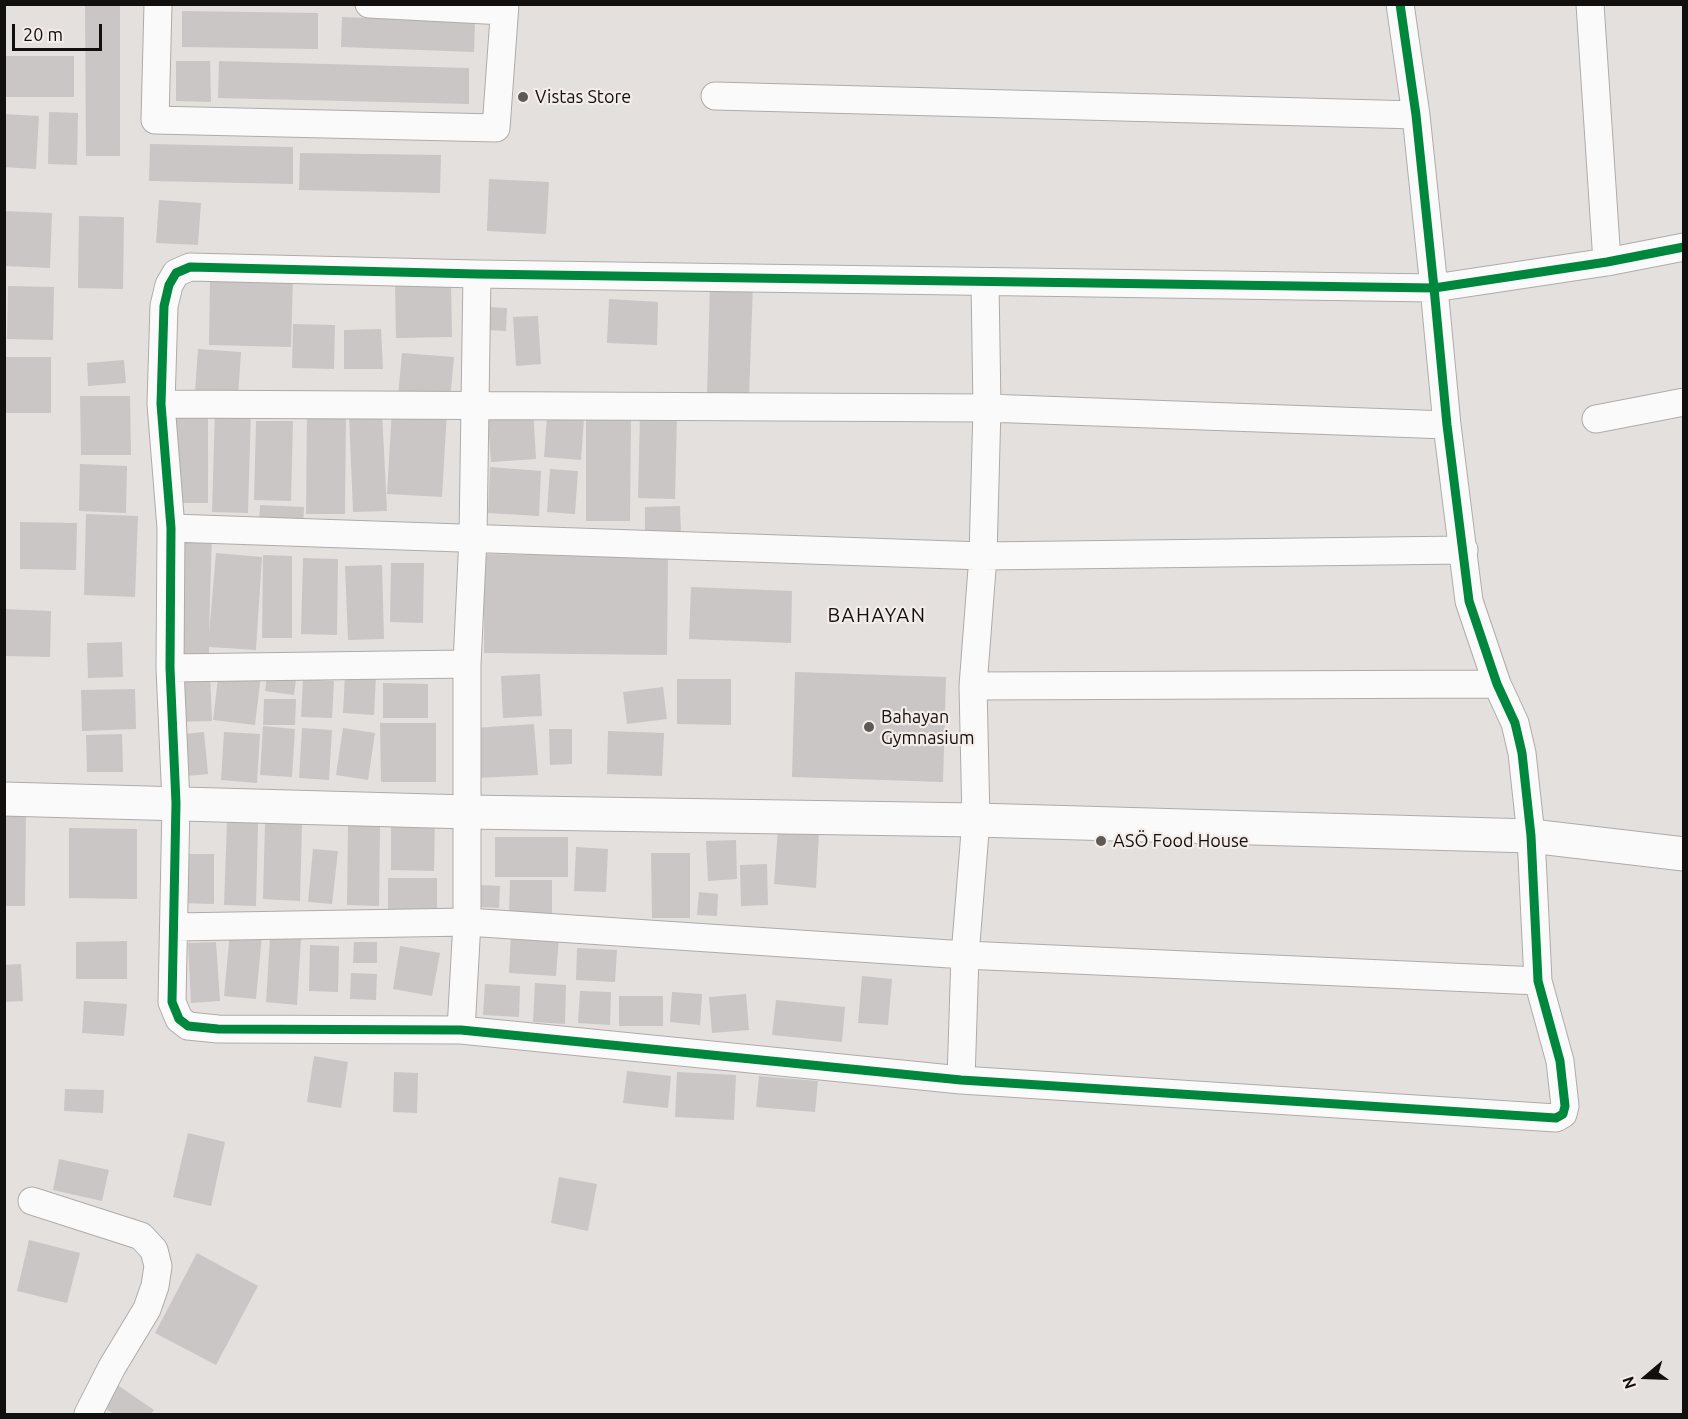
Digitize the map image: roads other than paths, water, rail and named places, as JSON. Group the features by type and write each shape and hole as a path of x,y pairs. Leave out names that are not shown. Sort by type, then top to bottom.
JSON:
{"street":[{"path":"158,4 155,120 496,128 505,8 369,4"},
{"path":"1400,4 1416,115 1434,288 1448,425 1470,601 1497,684 1515,723 1522,753 1531,836 1538,981 1560,1061 1565,1106 1563,1114 1556,1118 961,1080 461,1030 218,1029 188,1026 179,1019 172,1002 176,803 170,668 171,528 161,404 164,306 176,273 190,267 477,274 1434,288 1607,262 1683,247"},
{"path":"1590,4 1607,262"},
{"path":"715,96 1416,115"},
{"path":"461,1030 467,922 467,664 473,537 477,274"},
{"path":"961,1080 965,955 976,820 973,686 983,556 987,408 985,282"},
{"path":"1596,419 1683,402"},
{"path":"161,404 987,408 1448,425"},
{"path":"171,528 983,556 1464,550"},
{"path":"170,668 467,664"},
{"path":"973,686 1497,684"},
{"path":"4,799 468,812 976,820 1531,836 1683,854"},
{"path":"175,927 467,922 965,955 1538,981"},
{"path":"32,1201 141,1236 154,1250 158,1266 155,1286 147,1309 112,1367 88,1414"}],"place":[{"name":"Vistas Store","path":"523,97"},
{"name":"Bahayan Gymnasium","path":"869,727"},
{"name":"ASÖ Food House","path":"1101,841"}],"district":[{"name":"BAHAYAN","path":"877,615"}]}
